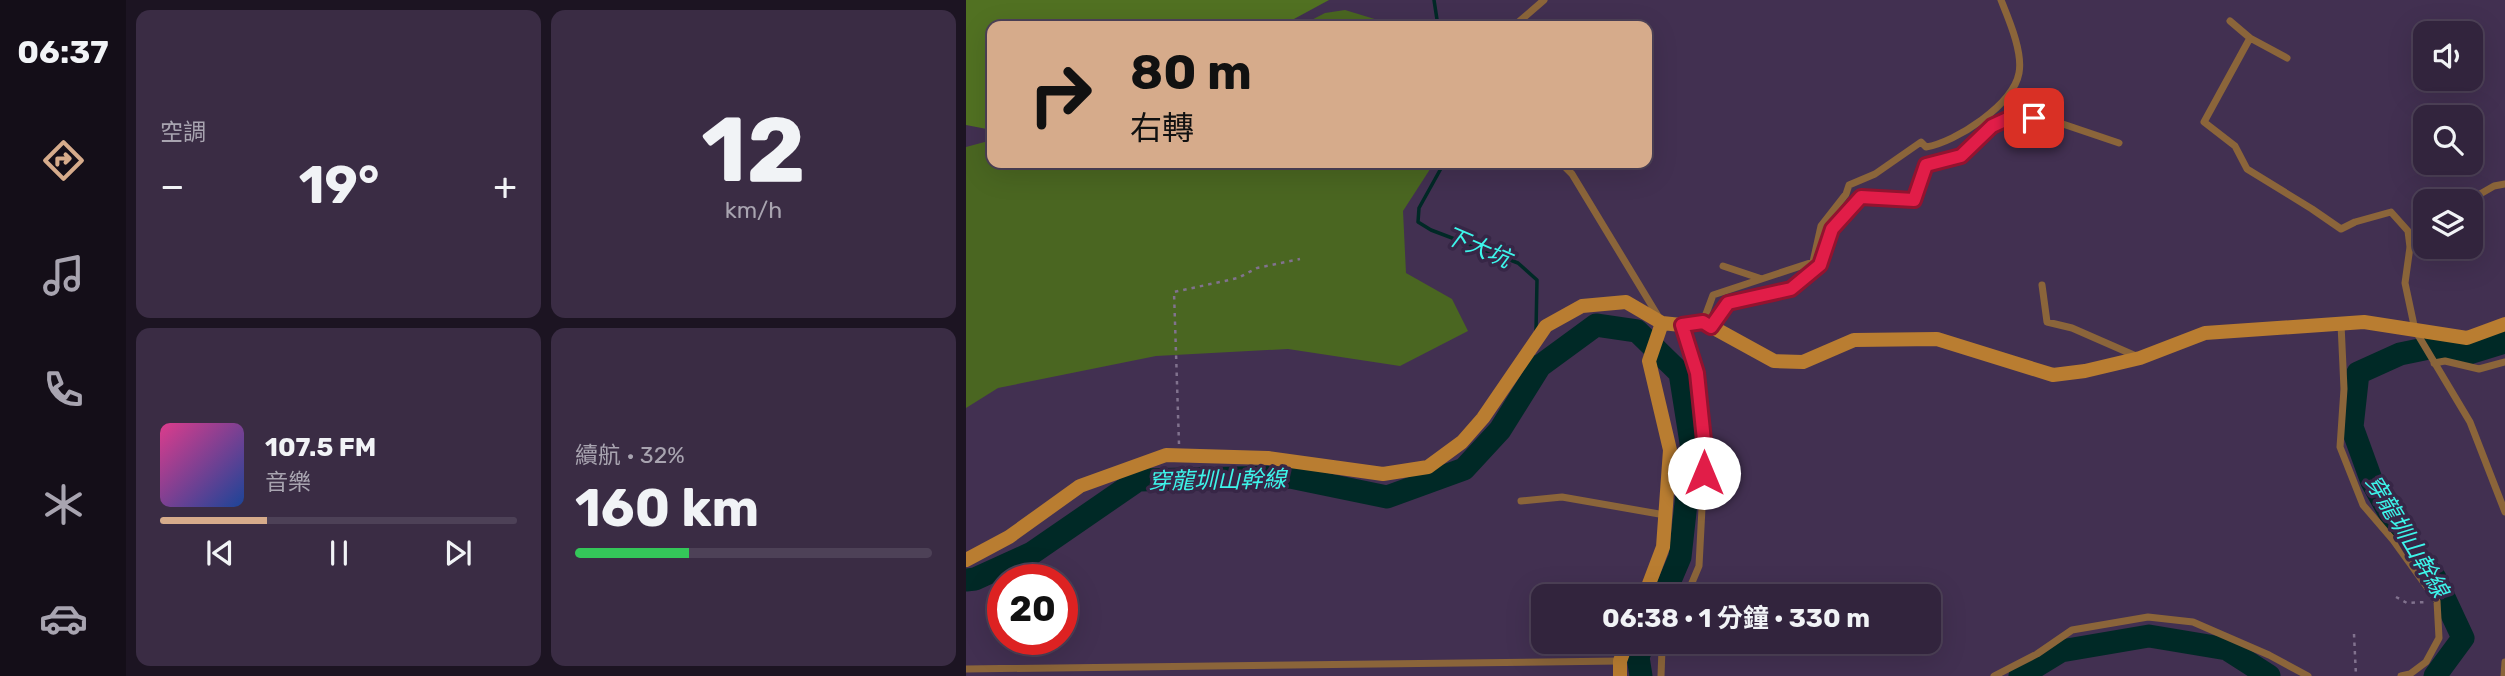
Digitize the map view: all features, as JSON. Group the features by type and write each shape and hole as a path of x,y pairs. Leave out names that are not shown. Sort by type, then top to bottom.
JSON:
{"street":[{"path":"966,560 1009,537 1080,486 1166,456 1268,458 1383,474 1428,467 1462,442 1483,418 1546,326 1582,306 1626,302 1662,323 1707,324 1774,361 1803,362 1854,340 1937,339 2053,375 2085,371 2140,358 2205,333 2364,322 2468,338 2505,324"},
{"path":"1649,584 1663,547 1670,450 1649,361 1662,323"}],"lane":[{"path":"1520,21 1544,0"},
{"path":"1707,324 1713,295 1813,262 1821,226 1846,194 1849,185 1875,174 1921,142 1926,147 1941,145 1969,129 2008,97 2019,72 2015,35 2001,0"},
{"path":"2230,22 2250,38 2287,58"},
{"path":"2250,38 2204,122 2235,146 2247,169 2341,229 2355,222 2391,212 2408,231 2410,247 2404,283 2415,330 2470,422 2505,512"},
{"path":"1707,324 1728,303 1791,289 1820,265 1832,229 1861,197 1914,200 1926,165 1961,156 1992,126 2016,115 2051,120 2119,142"},
{"path":"1566,168 1662,323"},
{"path":"2483,192 2505,184"},
{"path":"1723,266 1763,278"},
{"path":"2042,285 2047,322 2072,328 2140,358"},
{"path":"2341,324 2344,389 2340,447 2363,505 2393,540 2437,601 2439,638 2426,662 2410,674 2402,676"},
{"path":"1682,325 1697,373 1705,450 1699,566 1691,584"},
{"path":"2434,363 2445,361 2479,369 2505,362"},
{"path":"1521,501 1562,497 1665,515"},
{"path":"1994,676 2037,654 2072,630 2148,617 2193,622 2269,655 2308,676"},
{"path":"1661,676 1662,654"},
{"path":"2504,676 2505,662"},
{"path":"966,669 1259,666 1620,669"},
{"path":"1259,666 1261,676"}],"path":[{"path":"1179,455 1174,292 1238,278 1257,268 1300,259"},
{"path":"2396,597 2407,603 2437,601"},
{"path":"2354,634 2356,676"}],"green space":[{"path":"966,0 1329,0 1290,21 987,21 987,129 966,125"},
{"path":"1345,10 1381,21 1310,21 1325,13"},
{"path":"987,141 987,168 1431,168 1403,211 1406,273 1452,299 1468,331 1400,366 1288,349 1156,356 998,388 966,408 966,147"}],"waterway":[{"name":"下大坑","path":"1434,0 1437,21"},
{"name":"下大坑","path":"1441,168 1419,208 1418,222 1431,230 1518,263 1537,280 1536,331"},
{"name":"穿龍圳山幹線","path":"966,580 975,579 1032,553 1138,480 1290,477 1387,497 1464,469 1500,430 1540,366 1596,325 1637,331 1680,373 1692,449 1680,557 1669,584"},
{"name":"穿龍圳山幹線","path":"2435,676 2463,638 2435,578 2409,548 2372,482 2352,427 2358,373 2400,354 2434,347 2469,353 2505,342"},
{"name":"下大坑","path":"1530,383 1533,356"},
{"name":"穿龍圳山幹線","path":"2020,676 2061,651 2149,636 2227,649 2269,676"},
{"name":"穿龍圳山幹線","path":"1639,654 1641,676"}],"route":[{"path":"1704,473 1705,450 1697,373 1682,325 1703,322 1711,327 1728,303 1791,289 1820,265 1832,229 1861,197 1914,200 1926,165 1961,156 1992,126 2016,115 2034,118"}]}
